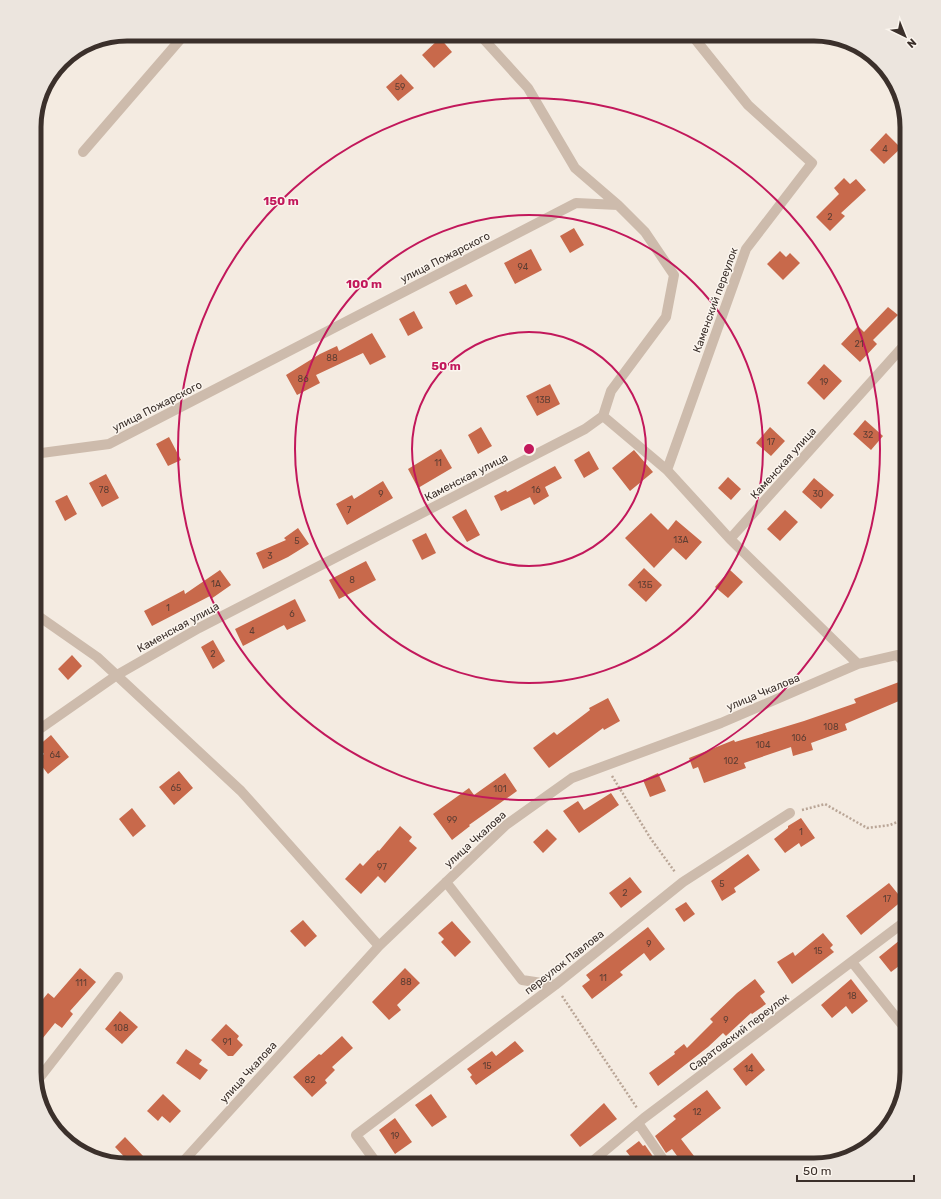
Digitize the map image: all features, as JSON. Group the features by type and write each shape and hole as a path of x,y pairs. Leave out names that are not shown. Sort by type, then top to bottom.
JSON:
{"street":[{"path":"83,152 179,41"},
{"path":"485,41 528,88 576,168 618,204 645,232 674,275 666,317 611,390 603,416 667,470 730,539 858,664"},
{"name":"Каменский переулок","path":"667,470 746,249 812,163 748,105 697,41"},
{"name":"улица Пожарского","path":"41,453 109,444 576,203 618,204"},
{"name":"Каменская улица","path":"730,539 900,350"},
{"name":"Каменская улица","path":"41,728 117,675 199,628 585,429 603,416"},
{"path":"41,618 98,656 241,791 379,946"},
{"name":"улица Чкалова","path":"186,1158 379,946 506,825 572,778 721,723 858,664 897,655 900,658"},
{"name":"переулок Павлова","path":"373,1158 356,1135 555,985 683,882 790,813"},
{"path":"446,882 522,980 555,985"},
{"name":"Саратовский переулок","path":"596,1158 641,1121 900,925"},
{"path":"852,962 900,1022"},
{"path":"41,1076 118,977"},
{"path":"641,1121 663,1158"}],"path":[{"path":"606,765 638,819 683,882"},
{"path":"790,813 825,804 867,828 890,825 900,821"},
{"path":"555,985 641,1121"}],"building":[{"path":"437,41 443,41 452,52 434,68 422,55"},
{"path":"401,74 414,88 398,101 386,87"},
{"path":"886,133 900,147 900,149 884,164 870,150"},
{"path":"844,178 850,184 856,179 866,190 841,213 845,216 830,231 816,217 839,194 834,188"},
{"path":"574,228 584,245 570,253 560,236"},
{"path":"531,249 542,270 515,284 504,263"},
{"path":"780,251 786,257 790,253 800,263 783,280 767,264"},
{"path":"466,284 473,296 456,305 449,292"},
{"path":"888,307 898,315 873,340 877,344 860,362 841,344 858,326 864,332"},
{"path":"414,311 423,328 408,336 399,319"},
{"path":"372,333 386,357 370,365 363,353 316,375 320,383 297,395 286,375 320,354 337,346 339,351"},
{"path":"824,364 842,381 824,400 807,383"},
{"path":"550,384 560,404 537,416 526,396"},
{"path":"865,420 883,436 871,450 853,434"},
{"path":"481,427 492,446 478,454 468,435"},
{"path":"770,427 785,441 771,456 756,443"},
{"path":"169,437 181,460 168,466 156,444"},
{"path":"441,449 452,468 418,488 408,469"},
{"path":"634,450 653,472 630,491 612,468"},
{"path":"589,451 599,469 584,478 574,460"},
{"path":"555,466 562,478 545,487 549,496 534,505 530,497 501,511 494,496 506,490 507,492"},
{"path":"106,474 119,498 102,507 89,483"},
{"path":"728,477 741,489 731,500 718,488"},
{"path":"814,478 834,495 821,509 802,492"},
{"path":"383,481 393,498 347,525 336,504 352,495 354,499"},
{"path":"67,495 77,514 65,521 55,501"},
{"path":"466,509 480,535 467,542 452,517"},
{"path":"785,510 798,522 780,541 767,529"},
{"path":"651,513 668,530 676,520 702,542 686,560 673,548 654,568 625,538"},
{"path":"298,528 309,544 288,557 263,569 256,553 286,540 284,538"},
{"path":"426,533 436,553 422,560 412,540"},
{"path":"366,561 376,580 339,599 329,580"},
{"path":"644,568 662,585 646,602 628,585"},
{"path":"220,570 231,585 211,599 210,596 152,626 144,611 184,590 185,594"},
{"path":"730,570 743,582 728,598 715,587"},
{"path":"295,599 306,621 287,630 284,625 243,646 235,629"},
{"path":"213,640 225,661 213,669 201,647"},
{"path":"72,655 82,666 68,680 58,669"},
{"path":"899,682 900,684 900,701 845,724 847,730 811,743 813,750 793,756 791,747 744,763 746,768 704,783 698,767 693,769 689,758 734,740 735,742 856,703 854,699"},
{"path":"608,698 620,721 604,730 603,728 549,768 533,748 554,732 557,735 590,710 589,708"},
{"path":"51,735 69,757 48,774 41,765 41,757 44,754 41,750 41,743"},
{"path":"179,771 193,788 174,805 159,787"},
{"path":"505,773 517,791 469,825 470,826 452,840 433,814 469,788 474,795"},
{"path":"658,773 666,791 650,797 643,780"},
{"path":"611,793 619,805 579,833 563,811 578,801 584,810"},
{"path":"132,808 146,826 133,837 119,819"},
{"path":"801,818 815,838 801,847 799,843 785,853 774,839 788,828 788,826"},
{"path":"400,826 412,837 409,841 417,848 385,883 378,876 361,894 345,879 360,863 363,866 378,850 379,851"},
{"path":"547,829 557,839 543,853 533,842"},
{"path":"748,854 760,870 734,888 736,892 722,901 711,881"},
{"path":"630,877 642,892 621,908 609,893"},
{"path":"889,883 900,896 900,902 861,935 846,916"},
{"path":"686,902 695,914 684,922 675,909"},
{"path":"303,920 317,936 305,947 290,931"},
{"path":"452,921 471,942 455,957 441,942 444,939 438,933"},
{"path":"648,927 665,949 650,961 644,953 620,972 623,975 592,999 582,986 590,980 586,975"},
{"path":"823,933 833,945 830,948 834,952 792,984 777,962 793,952 795,956"},
{"path":"900,940 900,965 891,972 879,957"},
{"path":"80,968 96,982 70,1011 73,1014 62,1028 55,1023 41,1040 41,1002 48,993 54,998"},
{"path":"405,968 420,983 397,1005 401,1010 389,1020 372,1002"},
{"path":"755,979 765,992 760,996 766,1004 752,1014 751,1013 726,1036 723,1033 708,1047 658,1086 649,1073 675,1054 674,1052 684,1044 687,1048 713,1022 710,1019 737,993"},
{"path":"851,979 868,1001 852,1014 846,1006 832,1018 821,1005"},
{"path":"120,1011 138,1027 122,1044 105,1029"},
{"path":"226,1024 239,1036 237,1039 243,1045 233,1056 228,1056 211,1040"},
{"path":"342,1036 353,1048 332,1067 335,1070 325,1080 327,1083 312,1097 293,1077"},
{"path":"515,1041 524,1051 476,1085 470,1077 472,1075 467,1069 492,1051 496,1056"},
{"path":"186,1049 202,1060 199,1064 208,1070 200,1080 176,1063"},
{"path":"752,1053 765,1070 746,1086 733,1069"},
{"path":"707,1090 721,1108 681,1139 694,1156 691,1158 679,1158 672,1149 666,1153 655,1136 676,1119 673,1116"},
{"path":"163,1094 181,1111 170,1123 162,1116 158,1121 147,1111"},
{"path":"431,1094 447,1117 432,1127 415,1105"},
{"path":"604,1103 617,1119 580,1147 570,1135"},
{"path":"395,1118 412,1142 395,1154 379,1130"},
{"path":"125,1137 144,1157 125,1158 115,1147"},
{"path":"639,1141 643,1146 645,1145 654,1158 632,1158 626,1151"}]}
